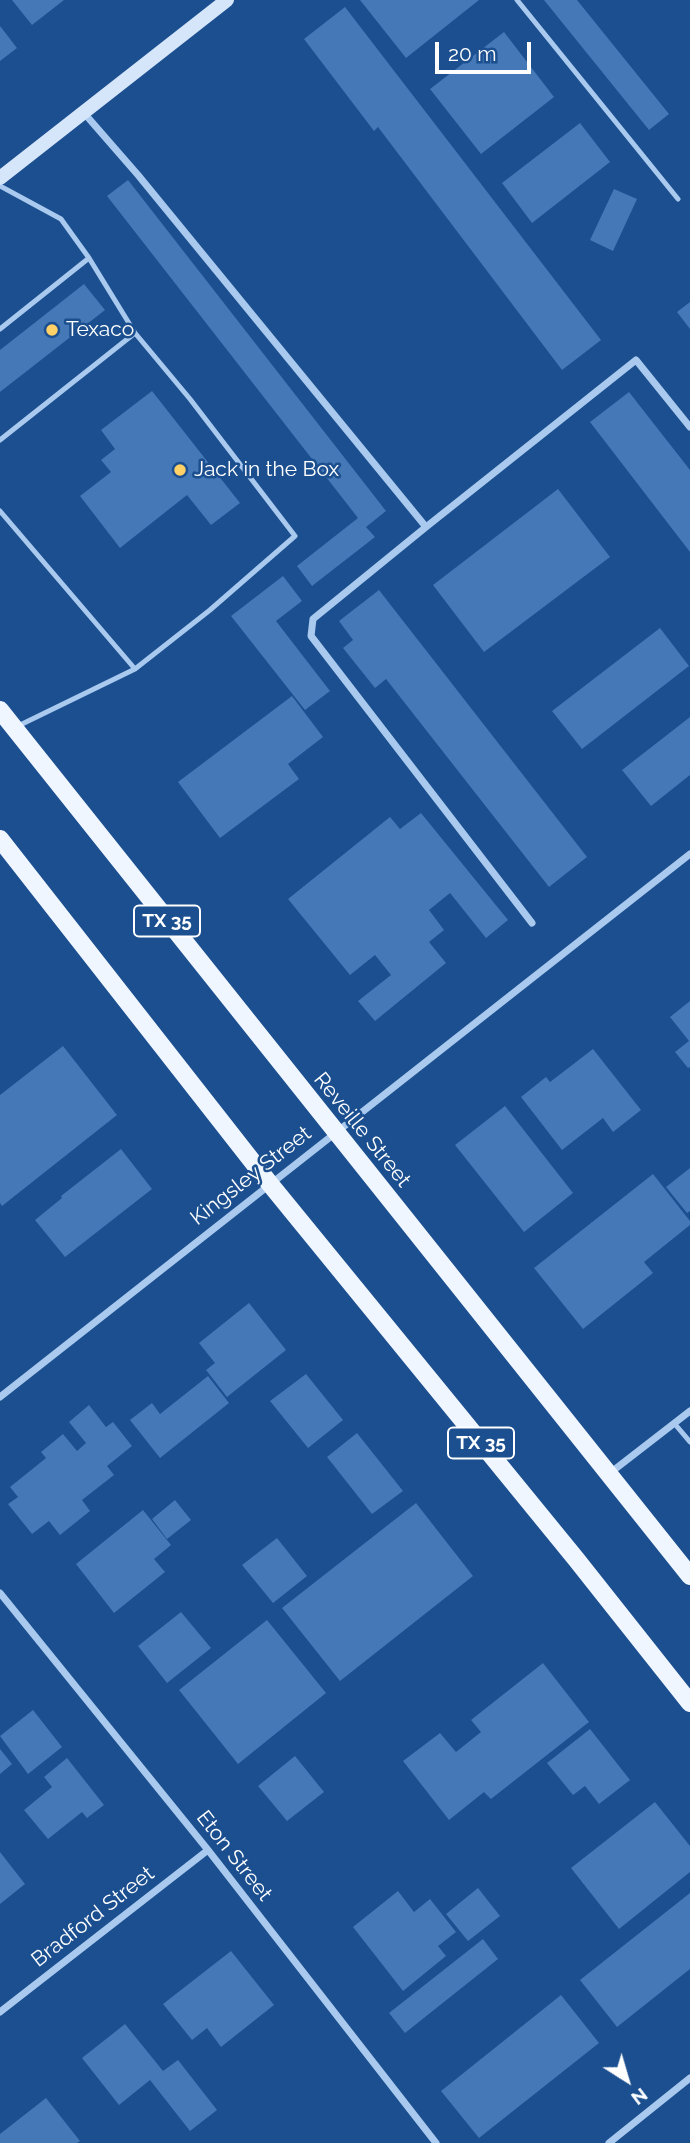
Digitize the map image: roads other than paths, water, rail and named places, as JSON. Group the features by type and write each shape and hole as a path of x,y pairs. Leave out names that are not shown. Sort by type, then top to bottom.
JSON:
{"main road":[{"path":"0,178 227,0"},
{"name":"Reveille Street","path":"0,710 690,1576"},
{"name":"TX 35","path":"0,839 270,1184 690,1703"}],"street":[{"path":"83,112 138,175 426,527"},
{"path":"532,923 311,636 313,619 636,360 690,427"},
{"name":"Kingsley Street","path":"0,1397 690,854"},
{"path":"609,1473 690,1411"},
{"name":"Eton Street","path":"0,1593 208,1850 436,2143"},
{"name":"Bradford Street","path":"0,2012 208,1850"},
{"path":"609,2143 690,2078"}],"lane":[{"path":"517,0 678,199"},
{"path":"0,186 61,219 89,258 135,333 190,399 295,536 210,610 135,669 14,728"},
{"path":"0,329 89,258"},
{"path":"0,440 135,333"},
{"path":"0,511 135,669"},
{"path":"674,1423 690,1442"}],"place":[{"name":"Texaco","path":"52,330"},
{"name":"Jack in the Box","path":"180,470"}]}
